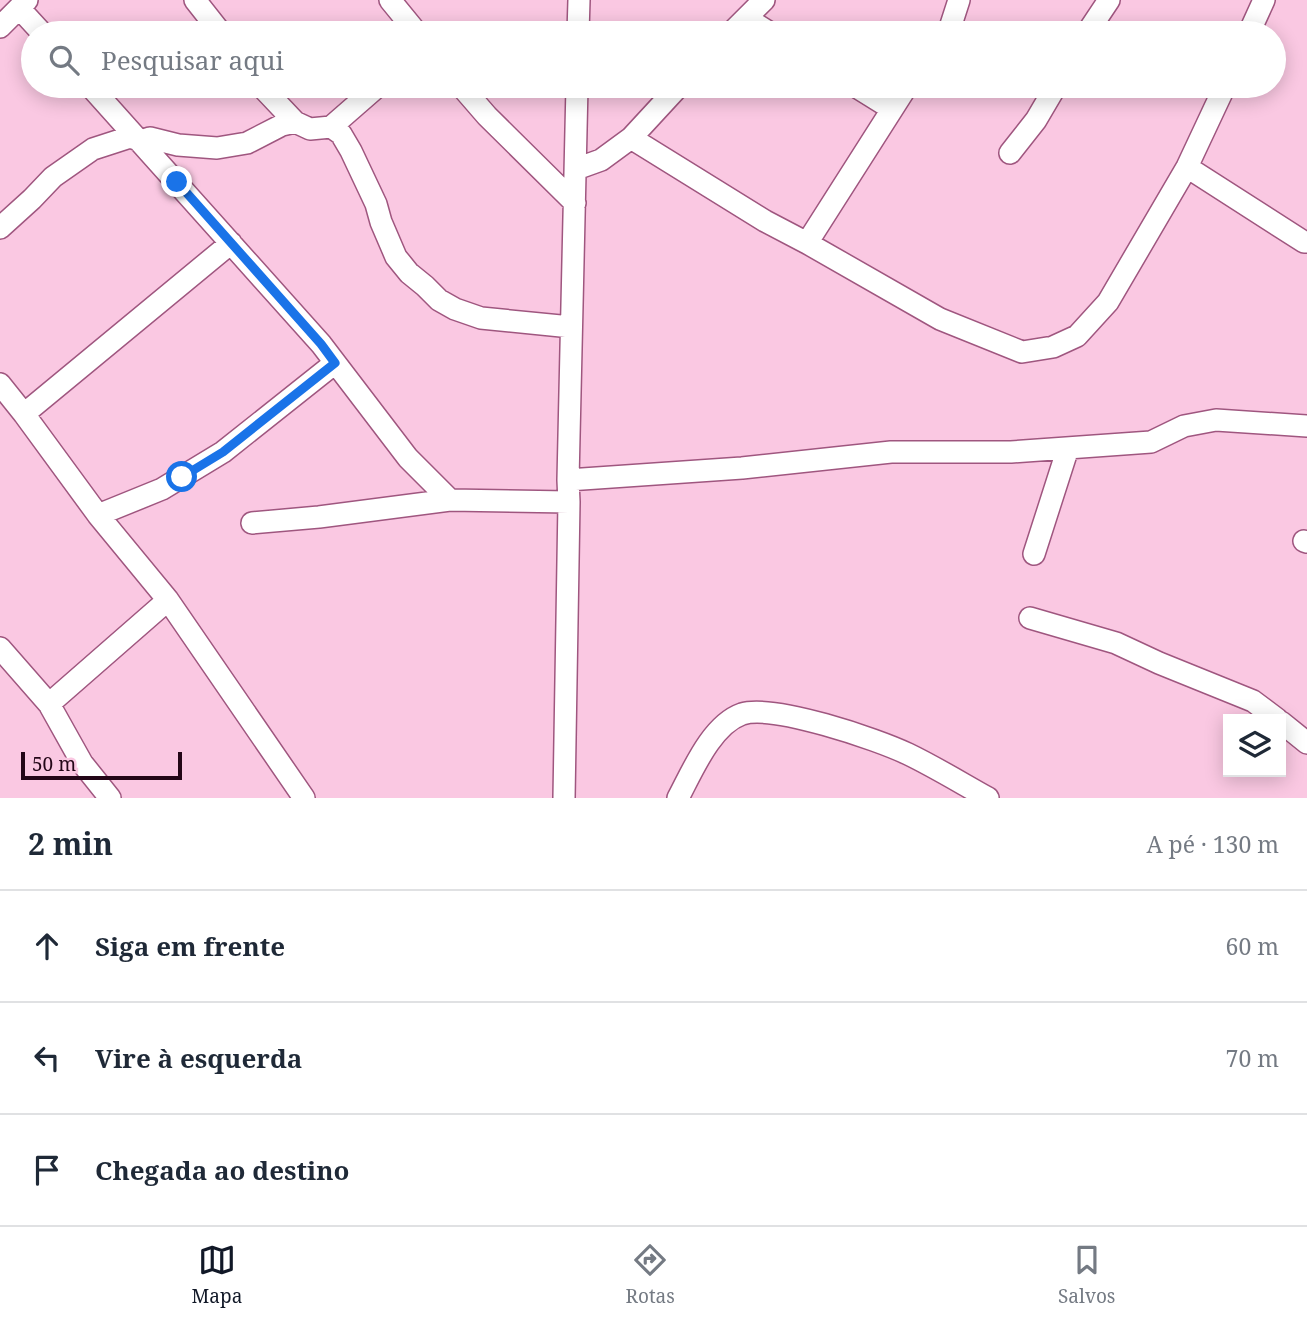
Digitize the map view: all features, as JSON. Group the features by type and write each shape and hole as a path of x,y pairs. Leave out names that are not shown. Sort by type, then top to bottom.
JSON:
{"street":[{"path":"195,0 211,21"},
{"path":"390,0 407,21"},
{"path":"578,21 579,0"},
{"path":"744,21 764,0"},
{"path":"953,21 959,0"},
{"path":"1095,21 1109,0"},
{"path":"1254,21 1264,0"},
{"path":"0,27 23,4 34,21"},
{"path":"101,98 321,344 408,458 450,500"},
{"path":"272,98 295,122 310,129 331,127 364,98"},
{"path":"471,98 575,202"},
{"path":"564,798 577,98"},
{"path":"576,169 601,160 631,138 668,98"},
{"path":"875,98 892,108"},
{"path":"807,243 899,98"},
{"path":"1010,152 1036,120 1045,98"},
{"path":"631,138 765,221 940,319 1022,352 1053,346 1077,336 1108,302 1187,167 1219,98"},
{"path":"0,228 53,177 93,149 130,137 141,141 149,138 178,145 216,148 247,143 282,125 295,122"},
{"path":"331,127 341,134 351,151 376,204 396,257 409,273 439,300 481,318 571,327"},
{"path":"1187,167 1307,242"},
{"path":"24,414 231,243"},
{"path":"98,516 162,489 223,452 335,363"},
{"path":"0,384 98,516 167,600 304,798"},
{"path":"252,523 450,500 568,491 891,452 1011,452 1151,442 1184,426 1216,420 1307,426"},
{"path":"1034,554 1068,448"},
{"path":"49,704 167,600"},
{"path":"1030,618 1116,643 1253,701 1270,714"},
{"path":"0,648 49,704 82,764 110,798"},
{"path":"678,798 707,745 723,726 741,715 760,711 790,716 856,734 906,753 988,798"},
{"path":"1286,726 1307,743"},
{"path":"82,764 86,798"}],"route":[{"path":"177,182 335,363 223,452 182,477"}]}
